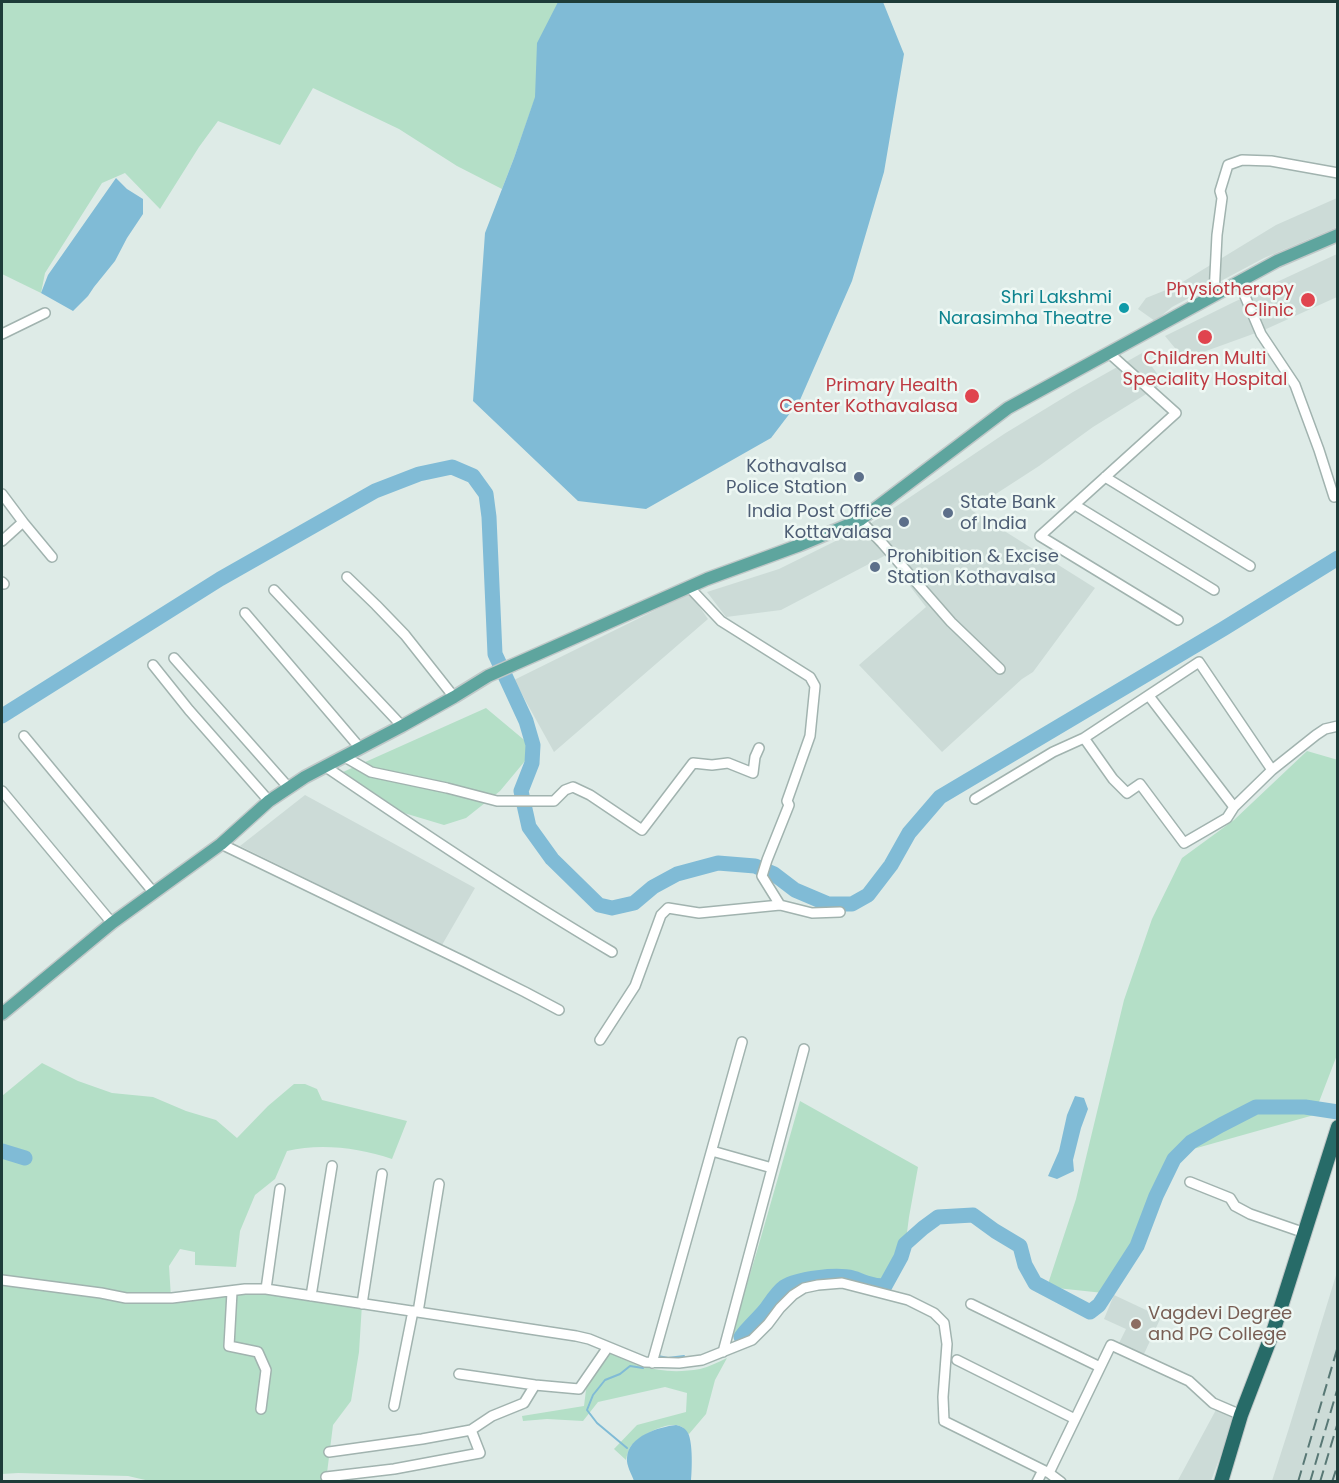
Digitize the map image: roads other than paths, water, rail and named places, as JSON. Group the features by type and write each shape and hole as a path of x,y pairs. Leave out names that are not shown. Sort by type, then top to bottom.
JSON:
{"highway":[{"path":"1221,1482 1241,1415 1274,1329 1338,1127"}],"main road":[{"path":"2,1014 112,923 221,844 269,801 305,777 402,726 488,676 689,587 860,520 1008,408 1277,261 1338,235"}],"street":[{"path":"1214,295 1217,234 1222,198 1220,191 1228,165 1242,160 1271,161 1338,173"},
{"path":"1239,282 1261,334 1295,385 1334,497 1338,495"},
{"path":"2,334 45,314"},
{"path":"1109,353 1176,414 1040,537 1178,620"},
{"path":"1105,477 1250,566"},
{"path":"2,494 52,557"},
{"path":"1075,505 1214,590"},
{"path":"860,520 951,622 1000,669"},
{"path":"2,541 23,522"},
{"path":"347,576 405,635 454,697"},
{"path":"689,587 721,621 810,677 815,686 810,736 787,801 789,805 762,876 780,905"},
{"path":"274,590 402,726"},
{"path":"244,613 360,748"},
{"path":"174,658 289,788"},
{"path":"975,800 1053,752 1084,738 1199,662 1272,770"},
{"path":"153,666 269,801"},
{"path":"1149,696 1234,807"},
{"path":"1084,738 1126,793 1140,784 1184,843 1227,818 1234,807 1272,770 1316,735 1325,729 1338,726"},
{"path":"24,736 154,893"},
{"path":"345,757 371,772 497,801 554,801 565,790 573,787 590,795 642,830 693,763 712,765 728,763 753,773 759,748"},
{"path":"326,767 436,842 612,952"},
{"path":"2,791 112,923"},
{"path":"221,844 559,1010"},
{"path":"600,1040 635,986 661,915 668,908 699,913 780,905 812,913 840,912"},
{"path":"652,1362 742,1042"},
{"path":"723,1352 804,1049"},
{"path":"712,1151 772,1168"},
{"path":"311,1296 332,1166"},
{"path":"362,1304 382,1174"},
{"path":"1190,1182 1230,1198 1235,1206 1250,1214 1305,1233"},
{"path":"394,1406 416,1312 439,1184"},
{"path":"266,1289 280,1189"},
{"path":"2,1280 126,1298 171,1298 245,1289 266,1289 576,1336 639,1360 679,1363 702,1360 752,1340 780,1308 804,1288 842,1283 908,1300 934,1313 944,1323 947,1344 943,1397 944,1421 1046,1472 1061,1482"},
{"path":"232,1292 229,1346 258,1352 266,1370 261,1409"},
{"path":"971,1304 1100,1367"},
{"path":"1037,1482 1046,1472 1075,1419 1111,1345 1189,1381 1213,1403 1241,1415"},
{"path":"459,1374 579,1389 608,1347"},
{"path":"957,1360 1075,1419"},
{"path":"328,1452 471,1430 492,1416 524,1403 535,1385"},
{"path":"326,1477 394,1469 480,1453 471,1430"}],"water":[{"path":"558,2 883,2 904,54 884,172 852,281 800,400 771,438 646,509 578,501 473,401 485,233 535,97 537,43"},
{"path":"116,178 127,189 143,199 143,214 115,261 88,296 73,311 41,293 48,275"},
{"path":"1075,1096 1084,1098 1088,1109 1073,1160 1074,1171 1057,1179 1048,1176 1059,1151 1067,1115"},
{"path":"676,1425 686,1430 690,1437 691,1481 634,1481 627,1461 633,1444 646,1434"}],"waterway":[{"path":"2,716 220,579 375,491 419,474 452,467 473,476 486,494 495,654 526,721 533,745 532,763 521,791 529,827 552,859 599,905 612,908 634,903 653,887 677,874 718,863 755,866 774,874 795,890 828,904 852,904 868,895 891,865 909,833 940,797 1338,558"},
{"path":"741,1337 779,1292 790,1284 808,1279 837,1276 885,1286 901,1257 905,1244 938,1217 973,1215 1020,1246 1025,1265 1035,1283 1090,1312 1099,1305 1137,1246 1156,1196 1174,1159 1191,1142 1256,1107 1305,1107 1338,1112"},
{"path":"2,1151 25,1158"},
{"path":"658,1356 668,1358 684,1356"},
{"path":"627,1448 597,1423 587,1410 593,1395 605,1380 620,1374 630,1366 643,1368"}],"railway":[{"path":"1298,1482 1338,1346"},
{"path":"1310,1482 1338,1387"},
{"path":"1320,1482 1338,1422"},
{"path":"1332,1482 1338,1464"}],"place":[{"name":"Physiotherapy Clinic","path":"1308,300"},
{"name":"Shri Lakshmi Narasimha Theatre","path":"1124,308"},
{"name":"Children Multi Speciality Hospital","path":"1205,337"},
{"name":"Primary Health Center Kothavalasa","path":"972,396"},
{"name":"Kothavalsa Police Station","path":"859,477"},
{"name":"State Bank of India","path":"948,513"},
{"name":"India Post Office Kottavalasa","path":"904,522"},
{"name":"Prohibition & Excise Station Kothavalsa","path":"875,567"},
{"name":"Vagdevi Degree and PG College","path":"1136,1324"}]}
